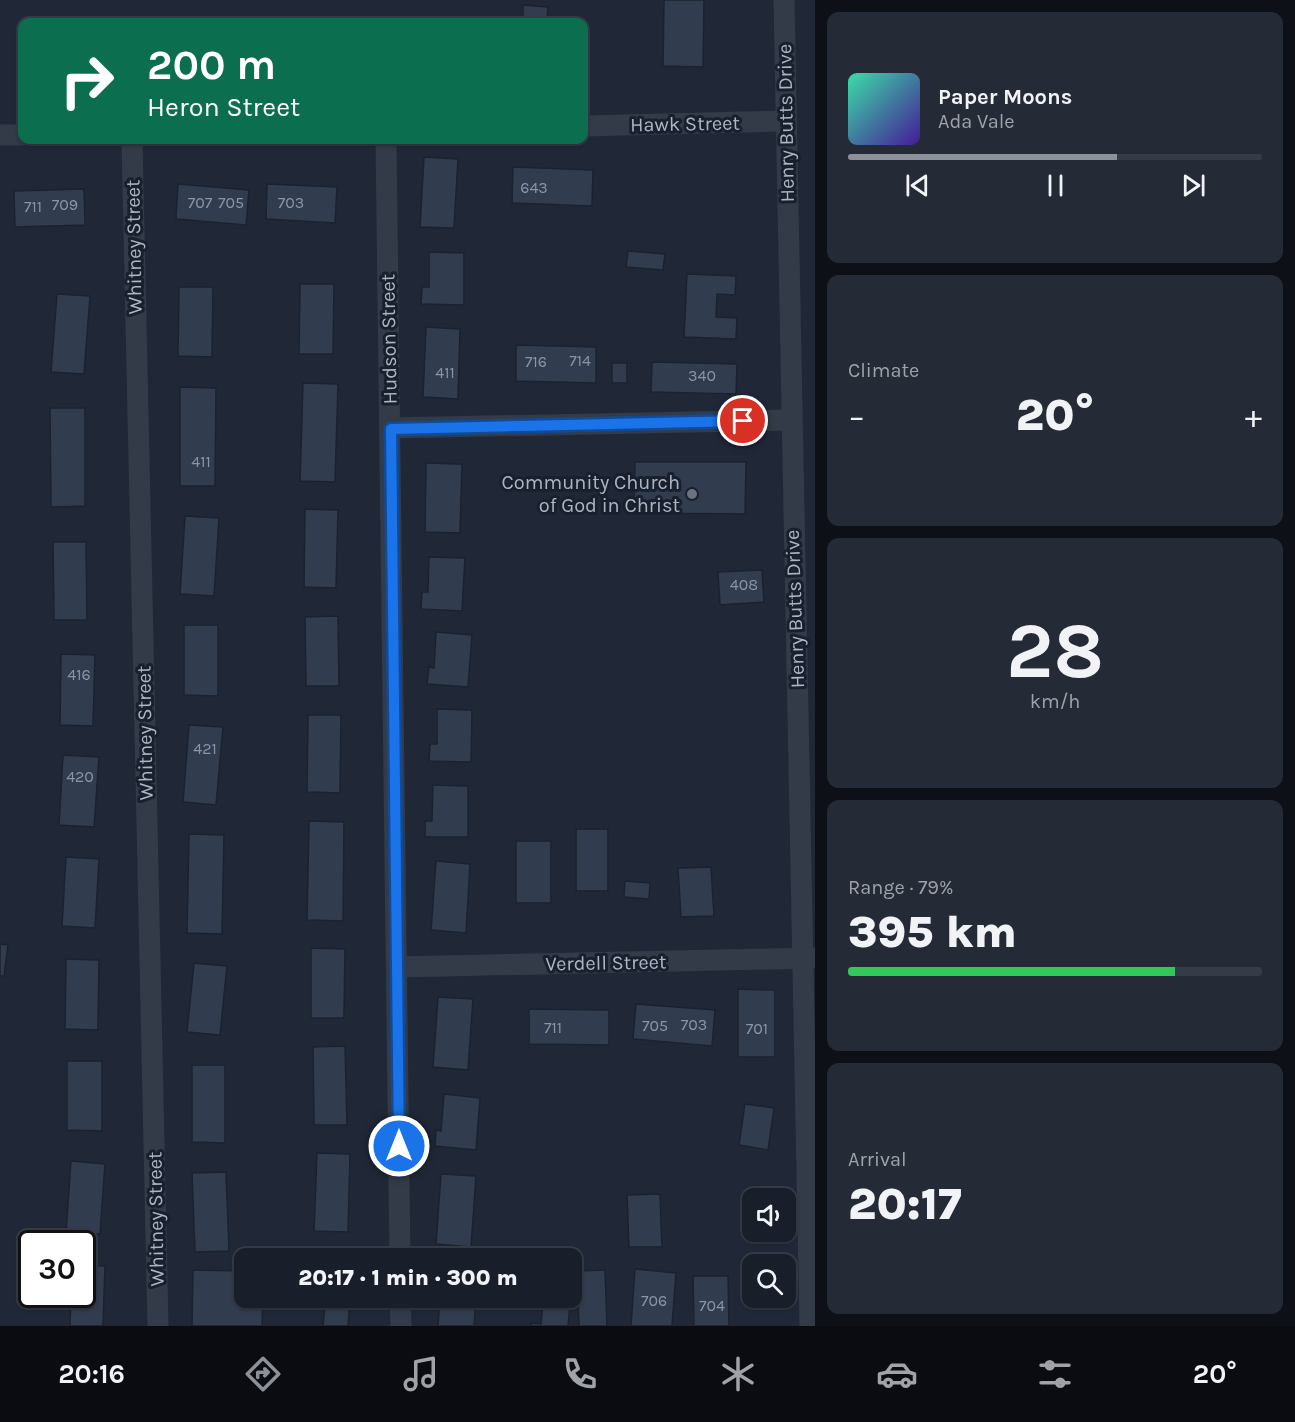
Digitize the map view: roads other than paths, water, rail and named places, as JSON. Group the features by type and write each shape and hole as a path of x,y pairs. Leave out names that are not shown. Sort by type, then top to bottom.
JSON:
{"street":[{"name":"Henry Butts Drive","path":"784,0 790,420 810,958 810,1326"},
{"name":"Hawk Street","path":"588,126 786,122"},
{"path":"0,135 18,135"},
{"name":"Whitney Street","path":"132,144 158,1326"},
{"name":"Hudson Street","path":"386,144 400,1248"},
{"path":"391,429 790,420"},
{"name":"Verdell Street","path":"398,967 810,958"},
{"path":"400,1308 401,1326"}],"place":[{"name":"Community Church of God in Christ","path":"692,494"}]}
